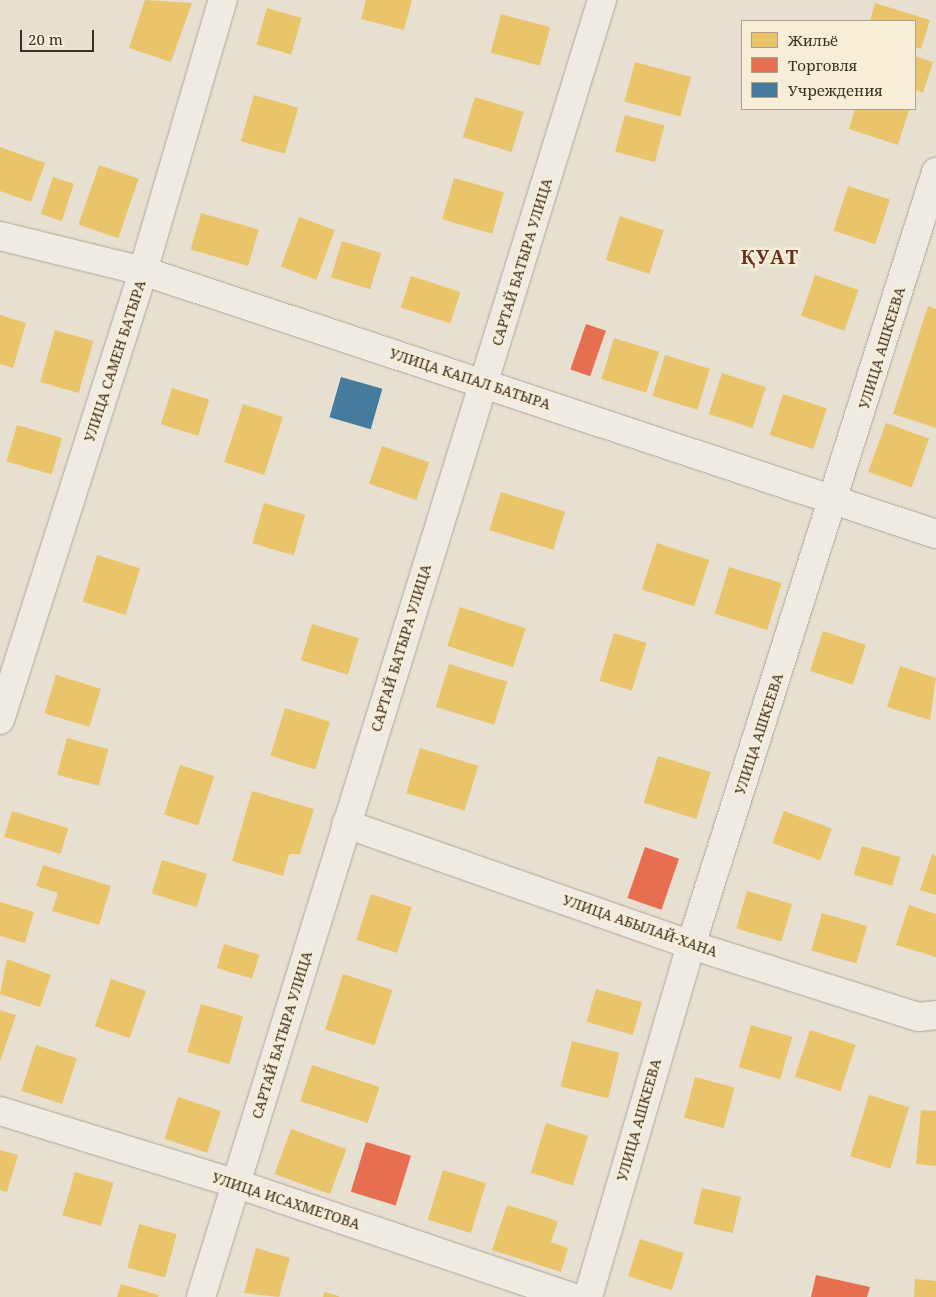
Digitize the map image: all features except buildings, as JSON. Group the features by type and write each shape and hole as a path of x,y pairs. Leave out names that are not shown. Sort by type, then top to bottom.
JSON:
{"street":[{"name":"УЛИЦА САМЕН БАТЫРА","path":"0,720 143,271 223,0"},
{"name":"САРТАЙ БАТЫРА УЛИЦА","path":"201,1297 602,0"},
{"name":"УЛИЦА АШКЕЕВА","path":"588,1297 691,945 835,499 936,172"},
{"name":"УЛИЦА КАПАЛ БАТЫРА","path":"0,236 143,271 936,534"},
{"name":"УЛИЦА АБЫЛАЙ-ХАНА","path":"346,824 691,945 918,1017 936,1015"},
{"name":"УЛИЦА ИСАХМЕТОВА","path":"0,1111 236,1184 570,1297"}],"district":[{"name":"ҚУАТ","path":"770,258"}]}
